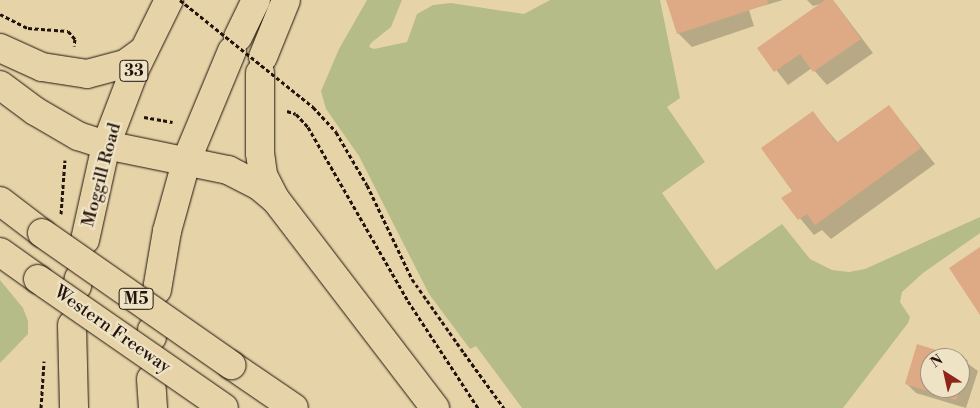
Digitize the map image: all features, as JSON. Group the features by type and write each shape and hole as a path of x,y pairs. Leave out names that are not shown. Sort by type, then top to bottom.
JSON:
{"highway":[{"name":"Moggill Road","path":"85,240 106,145 143,51 169,0"},
{"path":"157,290 167,231 187,159 198,127 256,0"},
{"path":"286,0 261,65 260,153 264,175 276,200 435,408"},
{"path":"0,48 42,67 87,74 125,64 143,51"},
{"path":"0,85 64,129 106,145 187,159 245,176 276,200"},
{"name":"M5","path":"0,201 42,233 294,408"},
{"name":"Western Freeway","path":"0,252 224,408"},
{"path":"72,325 74,408"},
{"path":"151,379 153,408"}],"path":[{"path":"180,0 302,98 336,132 367,185 412,279 504,408"},
{"path":"0,14 28,28 68,31 75,39"},
{"path":"288,111 303,120 308,127 412,308 478,408"},
{"path":"119,112 198,127"}],"green space":[{"path":"367,0 402,0 391,27 371,43 369,47 374,49 407,42 417,14 433,5 451,3 524,14 550,0 660,0 680,98 667,107 705,162 662,193 716,270 782,224 810,259 832,270 849,272 865,269 980,217 980,233 923,273 902,292 900,302 910,317 908,323 843,408 522,408 476,346 470,349 429,294 359,156 326,109 321,91 339,49"},
{"path":"0,280 23,308 28,321 28,334 0,363"}],"building":[{"path":"666,0 767,0 768,4 677,34"},
{"path":"825,0 833,0 861,39 813,72 800,54 774,72 757,48"},
{"path":"889,105 921,148 815,225 807,214 798,220 781,198 792,191 761,148 813,111 836,143"},
{"path":"980,247 980,315 949,268"},
{"path":"917,344 930,348 920,348 920,389 905,384"}]}
